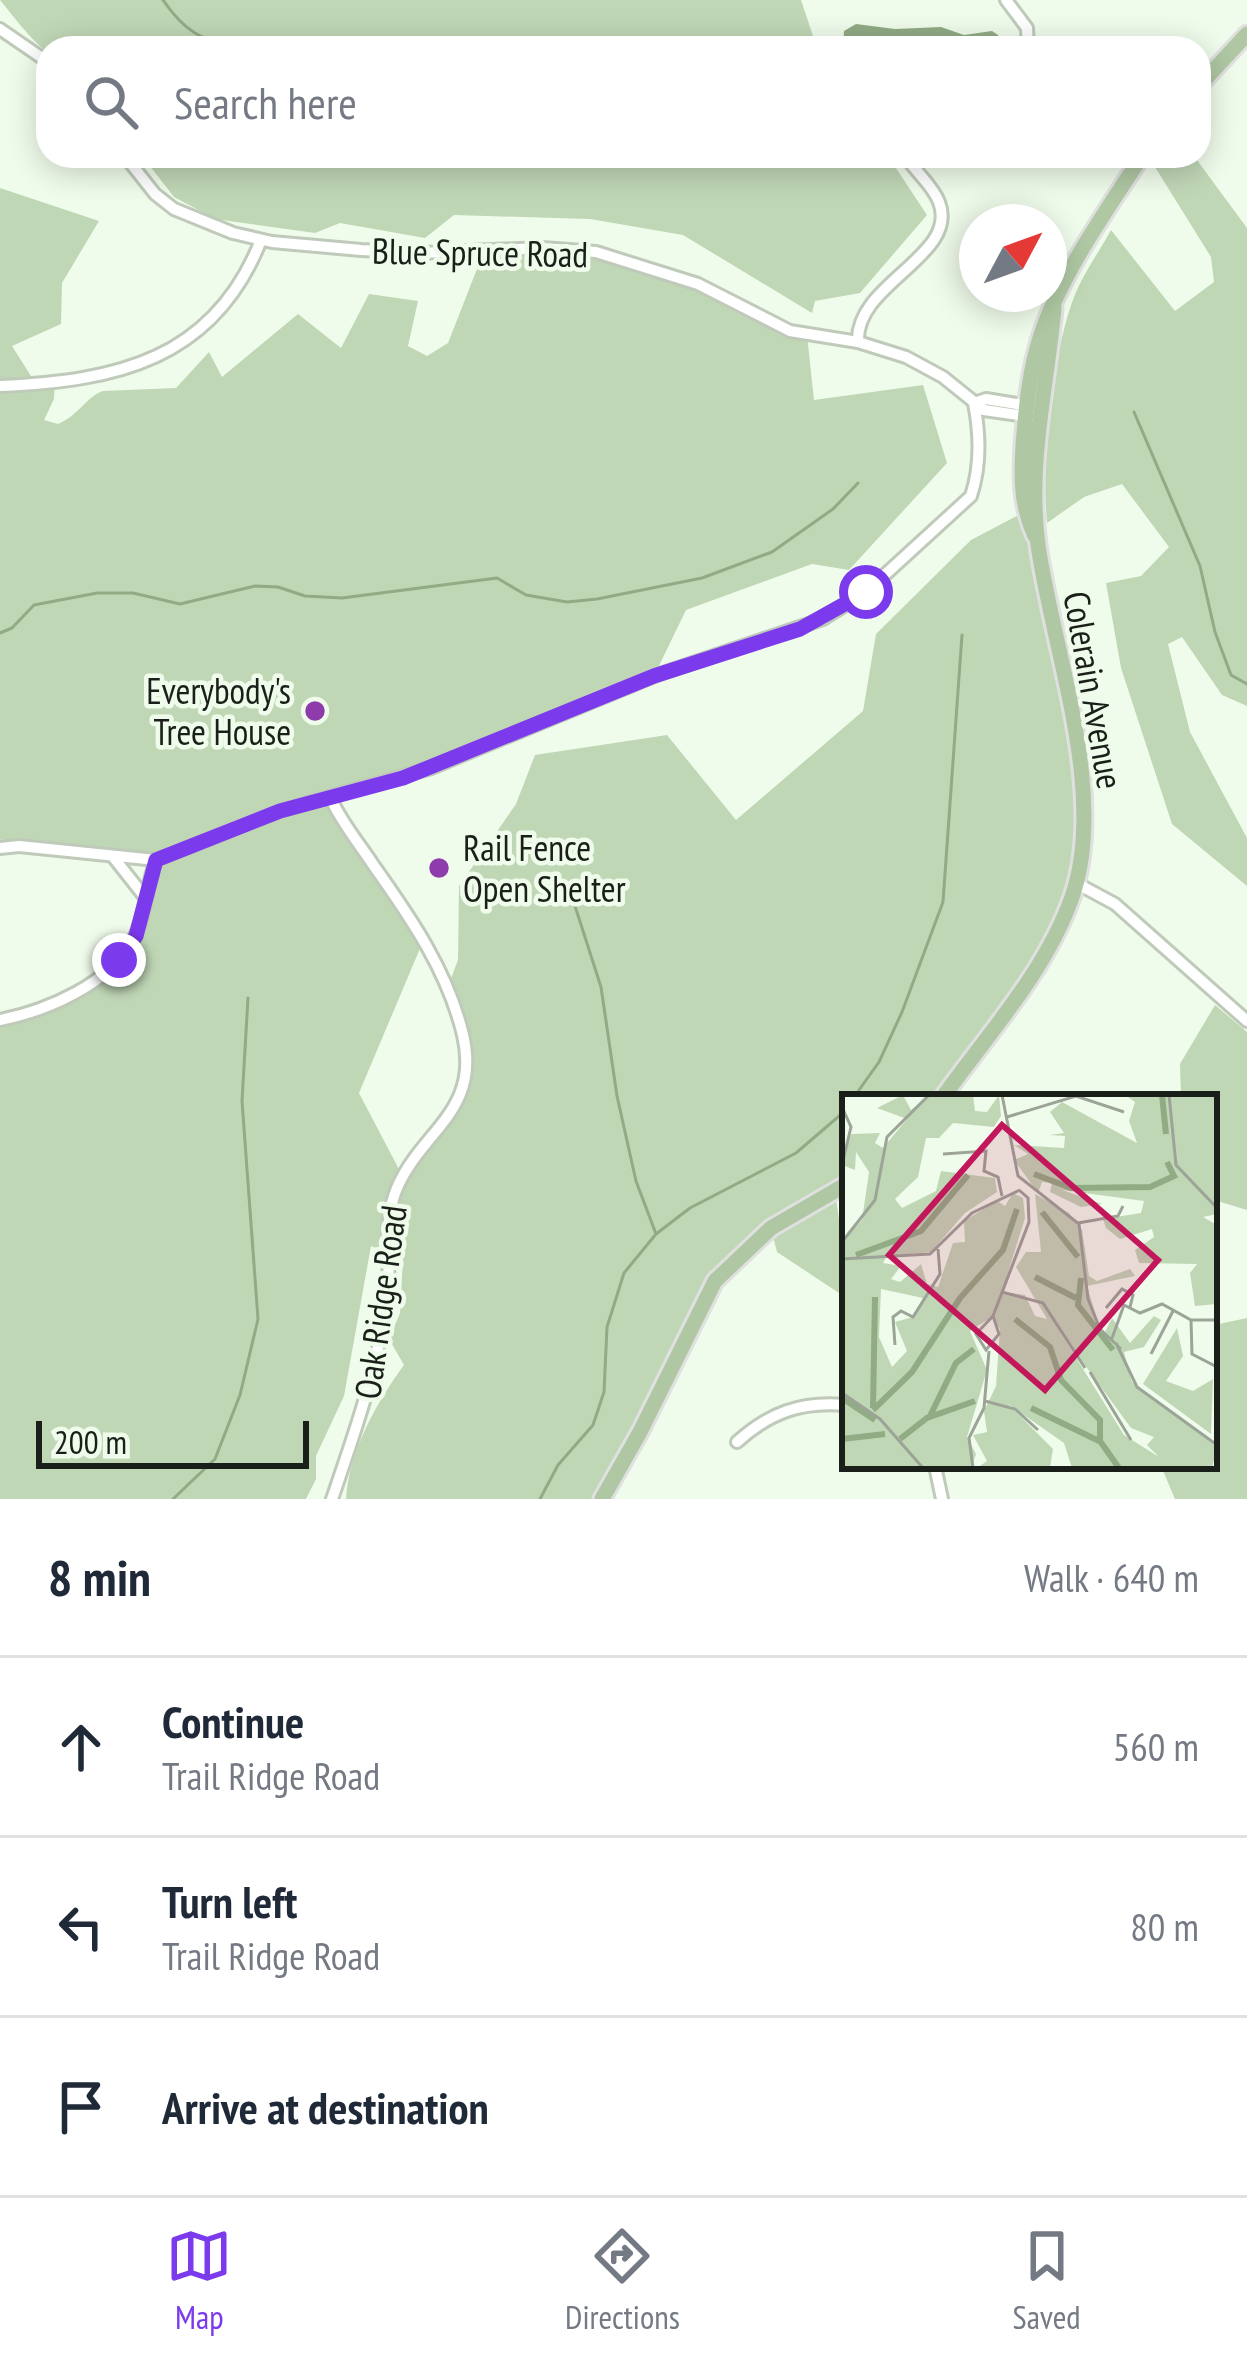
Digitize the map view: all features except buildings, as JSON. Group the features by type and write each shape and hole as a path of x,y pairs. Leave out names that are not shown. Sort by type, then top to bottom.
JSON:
{"main road":[{"path":"1211,73 1247,34"},
{"name":"Colerain Avenue","path":"945,1094 1054,940 1076,884 1084,832 1083,784 1037,541 1024,512 1021,479 1054,308 1135,168"},
{"path":"607,1494 715,1281 771,1228 842,1187"}],"street":[{"path":"1006,0 1027,28 1027,36"},
{"path":"0,29 36,54"},
{"name":"Blue Spruce Road","path":"134,168 174,209 261,240 421,253 542,248 596,252 698,284 790,331 858,342 925,366 974,404 998,413 1032,412"},
{"path":"858,342 863,314 930,245 941,227 936,196 915,168"},
{"path":"0,386 103,377 162,355 212,316 244,276 261,240"},
{"path":"0,848 156,860 248,822 417,773 654,676 800,629 845,607 885,576 971,496 977,473 974,404 986,400 1032,412"},
{"path":"978,427 998,413"},
{"name":"Oak Ridge Road","path":"330,797 342,822 424,939 447,989 466,1055 464,1085 453,1113 415,1158 395,1192 387,1227 385,1313 362,1417 332,1499"},
{"path":"114,858 144,896"},
{"path":"0,1020 46,1007 110,969 136,936 156,860"},
{"path":"1076,884 1115,904 1247,1021"},
{"path":"737,1442 776,1413 815,1404 842,1405"},
{"path":"935,1469 942,1499"}],"shaded area":[{"path":"0,0 801,0 813,36 36,36 36,42"},
{"path":"856,24 895,29 941,27 964,35 992,31 998,36 844,36"},
{"path":"151,168 896,168 927,215 860,293 815,301 812,313 683,235 590,219 454,215 425,238 340,223 315,233 215,219 174,197"},
{"path":"1156,168 1203,168 1247,228 1247,706 1222,695 1182,637 1168,644 1190,732 1247,838 1247,886 1172,824 1121,668 1106,583 1141,576 1169,547 1122,484 1084,497 1047,523 1047,440 1060,348 1078,288 1111,230 1175,311 1214,282 1211,257"},
{"path":"0,188 99,221 62,283 61,324 12,346 36,384 55,383 54,399 44,420 58,424 103,391 176,388 209,352 222,377 298,314 341,348 369,294 418,301 408,346 427,356 448,343 484,251 542,248 621,258 807,335 814,400 923,385 947,463 849,570 812,564 686,610 654,676 431,768 331,797 424,939 359,1093 402,1175 446,1123 466,1069 447,989 458,960 459,886 516,804 535,755 667,735 736,820 863,711 876,634 971,540 1024,512 1083,784 1084,831 1054,940 945,1094 842,1094 842,1187 835,1191 842,1241 842,1295 777,1252 771,1229 731,1262 602,1499 346,1499 352,1464 366,1429 404,1365 389,1339 400,1313 403,1258 371,1246 344,1396 316,1456 316,1479 306,1499 0,1499 0,1028 116,963 135,932 156,861 6,847 0,839"},
{"path":"1215,1005 1247,1032 1247,1210 1217,1201 1217,1094 1181,1094 1180,1064"},
{"path":"1247,1318 1247,1499 1175,1499 1162,1469 1217,1469 1217,1324"}],"waterway":[{"path":"163,0 179,20 201,36"},
{"path":"1134,412 1200,566 1215,632 1231,675 1247,684"},
{"path":"0,633 12,628 34,605 97,593 133,593 180,604 255,586 342,598 497,578 526,595 567,602 597,599 702,578 772,552 833,509 858,483"},
{"path":"856,1094 879,1062 902,1012 943,902 962,635"},
{"path":"575,906 601,987 617,1096 636,1181 656,1234"},
{"path":"173,1499 215,1459 240,1395 258,1319 242,1101 248,998"},
{"path":"540,1499 558,1465 593,1425 604,1392 607,1327 624,1273 656,1234 690,1208 796,1153 842,1114"}],"place":[{"name":"Everybody's Tree House","path":"315,711"},
{"name":"Rail Fence Open Shelter","path":"439,868"}],"route":[{"path":"119,960 136,936 156,860 280,811 431,768 654,676 800,629 866,592"}]}
